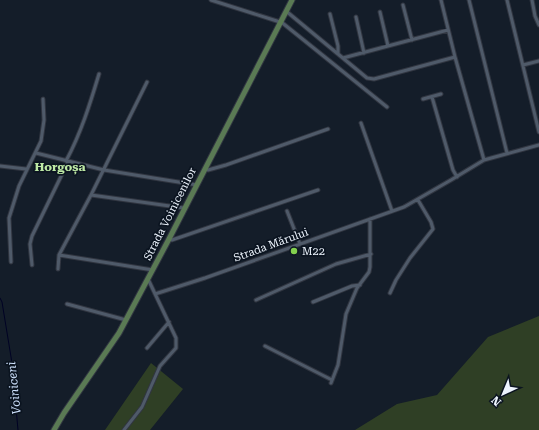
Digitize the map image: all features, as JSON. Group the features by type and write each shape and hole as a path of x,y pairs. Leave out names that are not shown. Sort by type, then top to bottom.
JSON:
{"main road":[{"name":"Strada Voinicenilor","path":"54,430 64,413 112,345 126,320 292,0"}],"street":[{"path":"211,0 280,22 387,107"},
{"path":"441,0 455,57 484,160"},
{"path":"469,0 507,153"},
{"path":"507,0 539,132"},
{"path":"532,0 535,16 539,25"},
{"path":"403,5 412,40"},
{"path":"286,11 367,78 374,79 455,57"},
{"path":"380,12 388,46"},
{"path":"330,14 338,46 338,54"},
{"path":"356,17 364,53"},
{"path":"343,58 448,30"},
{"path":"523,65 539,61"},
{"path":"32,264 30,244 32,236 75,144 86,116 98,74"},
{"path":"58,269 58,255 104,170 147,82"},
{"path":"423,99 441,94"},
{"path":"432,97 453,170 457,177"},
{"path":"11,262 9,218 13,202 26,169 36,153 41,141 43,99"},
{"path":"361,123 392,211"},
{"path":"205,169 208,170 226,165 328,129"},
{"name":"Strada Mărului","path":"155,294 404,208 484,160 539,145"},
{"path":"36,153 104,170 197,185"},
{"path":"0,166 26,169"},
{"path":"169,239 172,240 318,190"},
{"path":"91,195 184,208"},
{"path":"390,293 403,268 418,246 433,229 431,222 418,200"},
{"path":"287,211 300,244"},
{"path":"265,346 332,381 339,360 346,314 360,285 369,272 371,254 370,219"},
{"path":"256,300 336,264 371,254"},
{"path":"58,255 153,270"},
{"path":"124,430 142,407 160,366 176,348 177,341 175,335 148,279"},
{"path":"313,302 352,286 360,285"},
{"path":"67,304 126,320"},
{"path":"147,348 169,322"}],"green space":[{"path":"539,316 539,430 355,430 397,404 437,395 488,337"},
{"path":"151,363 183,389 150,430 105,430"}],"waterway":[{"name":"Voiniceni","path":"0,298 2,302 12,363 18,430"}],"place":[{"name":"M22","path":"294,251"}],"district":[{"name":"Horgoșa","path":"60,167"}]}
